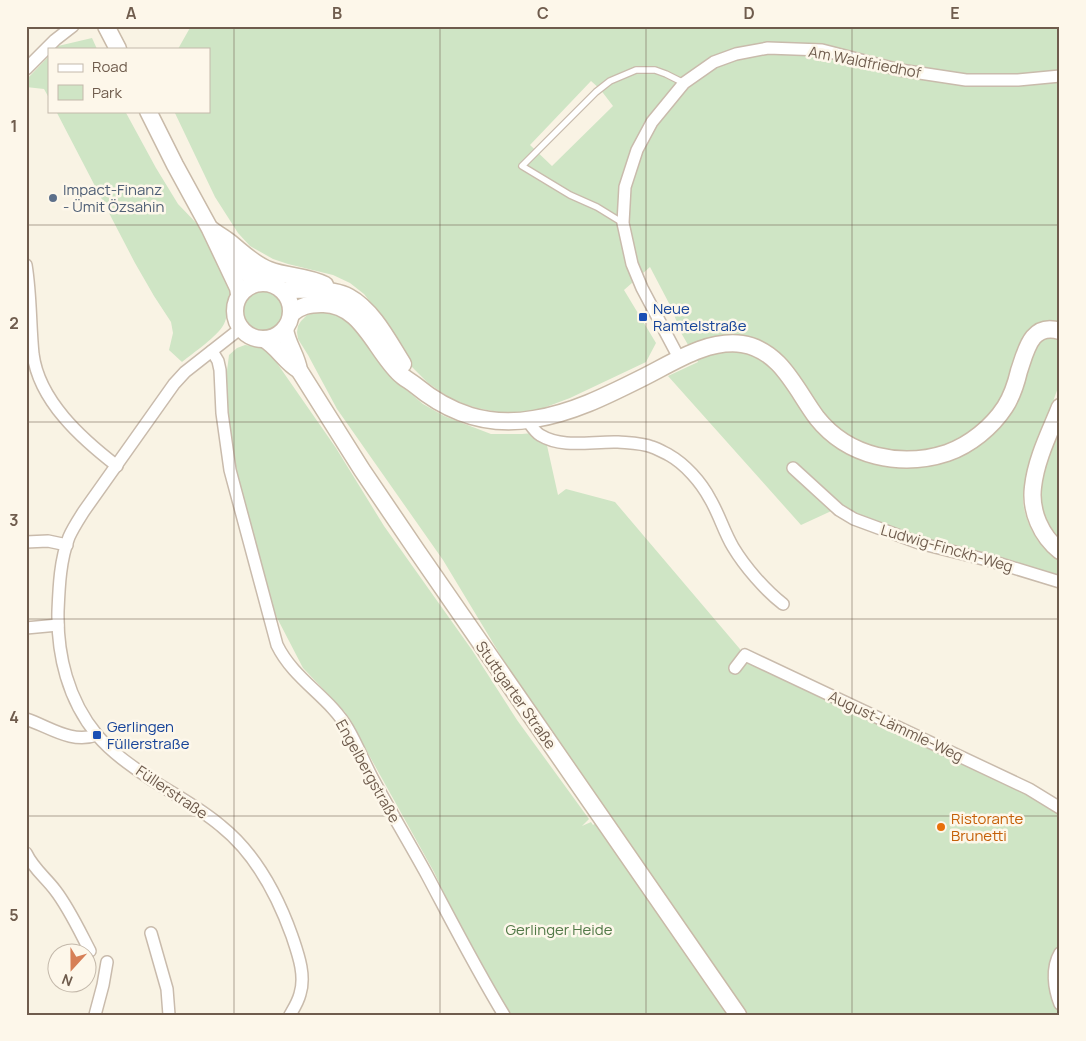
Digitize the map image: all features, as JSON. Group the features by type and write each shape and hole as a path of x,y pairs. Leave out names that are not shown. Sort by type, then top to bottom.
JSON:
{"main road":[{"path":"106,26 117,48"},
{"path":"148,112 210,229 238,288 239,294"},
{"path":"210,229 252,279 272,284 284,291 291,306 291,314 285,329 276,337 264,339 251,336 237,322 235,308 239,294 248,286 259,282"},
{"path":"210,229 255,263 268,270 316,281 326,285 335,292"},
{"path":"284,291 312,290 335,292 350,297 362,306 381,330 415,386"},
{"path":"291,314 304,305 328,303 344,309 355,317 368,331 400,375 436,401 470,416 507,422 566,412 600,399 694,352 724,343 743,344 760,350 774,360 792,379 817,418 842,441 858,450 874,455 892,459 912,460 948,453 980,435 1005,407 1013,391 1024,355 1031,340 1038,333 1046,329 1060,331"},
{"name":"Stuttgarter Straße","path":"285,329 285,335 298,362 299,370 362,470 738,1015"},
{"name":"Stuttgarter Straße","path":"264,339 271,343 290,365 299,370"},
{"path":"1060,407 1039,462 1032,496 1039,526 1047,540 1060,551"}],"street":[{"path":"26,69 55,40 73,26"},
{"name":"Am Waldfriedhof","path":"679,358 642,288 632,264 622,222 626,187 637,150 652,122 684,83 714,62 736,54 768,48 822,50 900,70 966,80 1018,80 1060,76"},
{"path":"26,266 33,354 41,383 52,402 78,432 96,450 117,466"},
{"name":"Füllerstraße","path":"241,328 184,372 152,414 75,526 67,545 60,579 58,625 60,654 77,704 97,735 116,754 136,769 222,826 248,853 260,869 286,919 300,962 302,984 300,995 290,1015"},
{"name":"Engelbergstraße","path":"212,351 218,361 220,370 222,414 230,470 281,653 289,665 336,712 349,730 376,785 427,875 475,966 504,1015"},
{"path":"527,420 539,434 553,441 586,444 633,443 652,447 685,467 710,498 733,548 772,595 783,604"},
{"name":"Ludwig-Finckh-Weg","path":"793,468 839,510 854,519 919,543 991,561 1060,582"},
{"path":"26,542 48,541 67,545"},
{"path":"26,628 58,625"},
{"name":"August-Lämmle-Weg","path":"735,668 745,654 1029,789 1060,808"},
{"path":"26,718 52,730 78,738 88,738 97,735"},
{"path":"26,853 32,865 54,888 62,900 86,944"},
{"path":"151,933 167,989 169,1015"},
{"path":"1060,953 1054,967 1057,996 1060,1004"},
{"path":"95,1015 104,985 107,962"}],"lane":[{"path":"622,222 570,195 522,166 596,92 610,81 636,70 655,70 684,83"}],"green space":[{"path":"191,26 1060,26 1060,382 1026,477 1023,501 1027,519 1035,536 1046,550 1060,561 1060,576 1007,559 918,538 888,528 840,507 801,525 668,376 698,362 680,331 672,309 650,267 624,290 656,343 646,362 570,398 538,410 508,414 464,404 450,398 428,383 411,366 395,344 385,321 364,294 350,283 333,275 273,259 250,246 238,233 215,197 174,112 210,112 210,48 179,48","holes":["591,81 613,106 552,166 530,145"]},
{"path":"92,38 97,48 57,48 58,46"},
{"path":"48,57 48,96 44,89 26,87 26,80"},
{"path":"57,112 126,112 178,204 201,228 231,289 231,295 226,319 221,329 182,362 169,350 173,333 171,322 135,263"},
{"path":"266,291 273,294 279,300 282,311 281,319 273,328 266,331 258,331 251,328 243,319 242,307 245,300 254,292"},
{"path":"328,312 344,318 355,328 379,362 397,382 423,404 444,416 491,434 544,432 558,495 566,489 615,502 745,655 1060,808 1060,1015 747,1015 556,747 443,560 337,409 298,339 298,326 301,321 307,315"},
{"name":"Gerlinger Heide","path":"245,345 260,347 272,356 336,448 384,526 472,650 517,720 589,819 582,826 591,822 593,825 596,823 729,1015 506,1015 436,887 440,885 434,872 345,712 303,668 274,612 239,493 230,437 226,379 229,355 237,348"},
{"path":"1060,425 1060,540 1050,527 1041,499 1045,469"}],"place":[{"name":"Impact-Finanz - Ümit Özsahin","path":"53,198"},
{"name":"Neue Ramtelstraße","path":"643,317"},
{"name":"Gerlingen Füllerstraße","path":"97,735"},
{"name":"Ristorante Brunetti","path":"941,827"}]}
